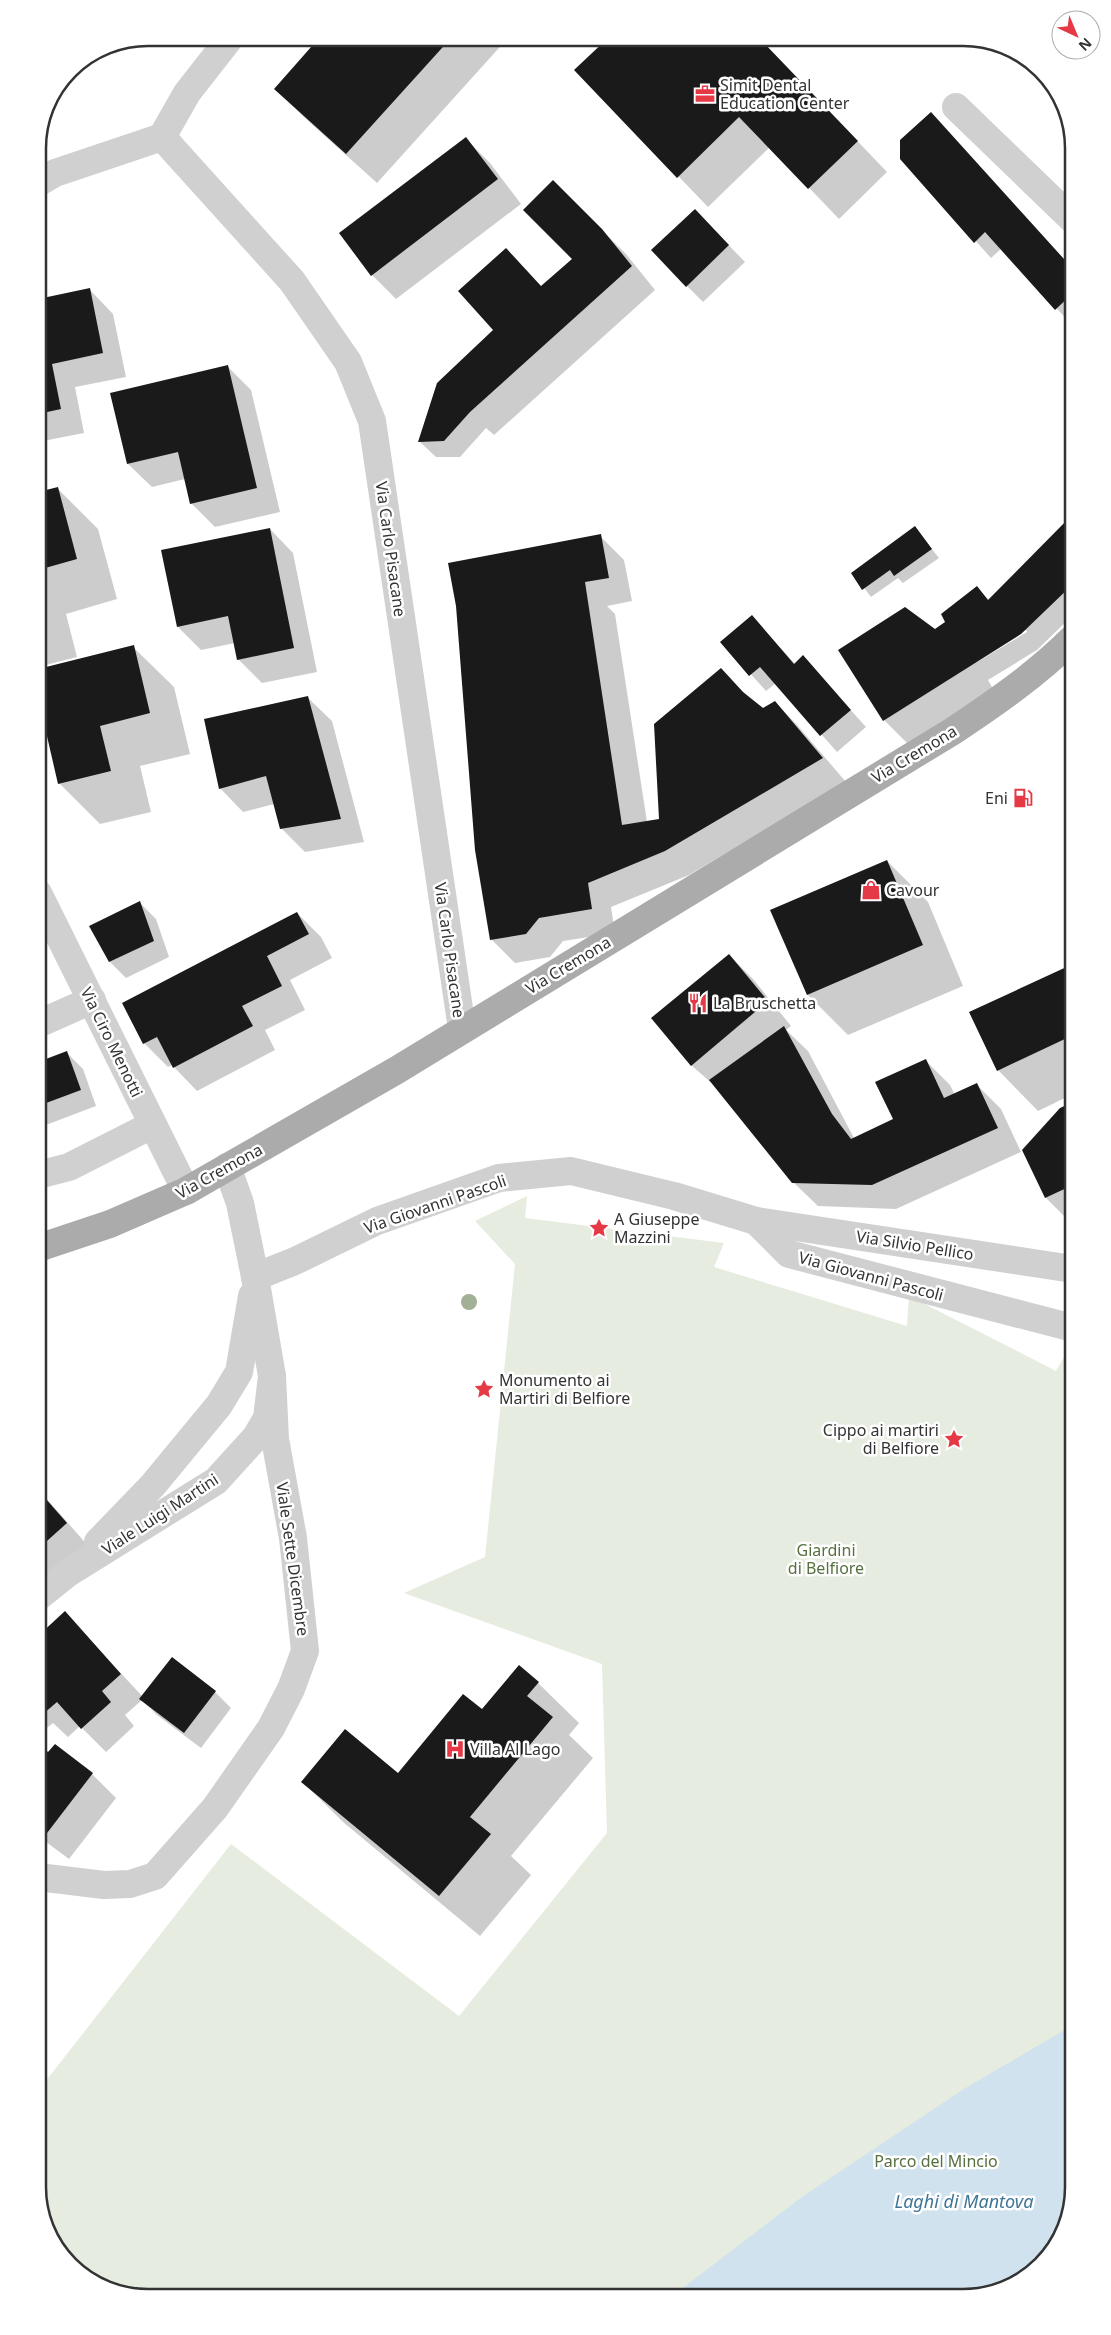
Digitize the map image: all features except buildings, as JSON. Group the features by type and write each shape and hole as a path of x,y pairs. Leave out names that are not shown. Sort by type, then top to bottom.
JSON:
{"main road":[{"name":"Via Cremona","path":"46,1245 110,1224 186,1191 397,1070 953,731 1001,699 1040,669 1065,646"}],"street":[{"path":"46,178 55,173 162,137 187,93 224,46"},
{"path":"956,107 1065,211"},
{"name":"Via Carlo Pisacane","path":"162,137 292,281 348,362 372,421 462,1029"},
{"name":"Via Ciro Menotti","path":"46,909 186,1191"},
{"path":"46,1020 92,1000"},
{"path":"46,1172 69,1167 152,1125"},
{"name":"Viale Luigi Martini","path":"46,1591 68,1573 216,1481 256,1437 267,1418 272,1376 256,1277 240,1203 227,1167"},
{"name":"Via Giovanni Pascoli","path":"256,1277 295,1261 377,1221 499,1178 571,1171 674,1196 756,1221 789,1254 1065,1326"},
{"name":"Via Silvio Pellico","path":"756,1221 1065,1268"},
{"name":"Viale Luigi Martini","path":"68,1573 153,1485 220,1405 239,1372 256,1277"},
{"name":"Viale Sette Dicembre","path":"46,1878 104,1885 130,1884 155,1876 215,1808 271,1728 291,1689 305,1651 293,1538 275,1439 272,1376"}],"green space":[{"name":"Giardini di Belfiore","path":"527,1196 525,1218 724,1243 714,1267 907,1326 909,1296 1056,1371 1065,1356 1065,2187 1063,2207 1048,2243 1025,2268 1014,2275 996,2283 970,2289 141,2289 115,2283 92,2272 76,2259 60,2238 54,2226 47,2200 46,2081 231,1844 459,2016 607,1833 602,1664 404,1593 485,1557 515,1264 475,1221"}],"water":[{"name":"Laghi di Mantova","path":"1065,2030 1065,2187 1063,2207 1048,2243 1025,2268 1002,2281 970,2289 681,2289 802,2197 964,2089"}],"place":[{"name":"Simit Dental Education Center","path":"705,94"},
{"name":"Eni","path":"1023,798"},
{"name":"Cavour","path":"871,890"},
{"name":"La Bruschetta","path":"698,1003"},
{"name":"A Giuseppe Mazzini","path":"599,1228"},
{"name":"Monumento ai Martiri di Belfiore","path":"484,1389"},
{"name":"Cippo ai martiri di Belfiore","path":"954,1439"},
{"name":"Villa Al Lago","path":"455,1749"}],"park label":[{"name":"Parco del Mincio","path":"936,2161"}]}
